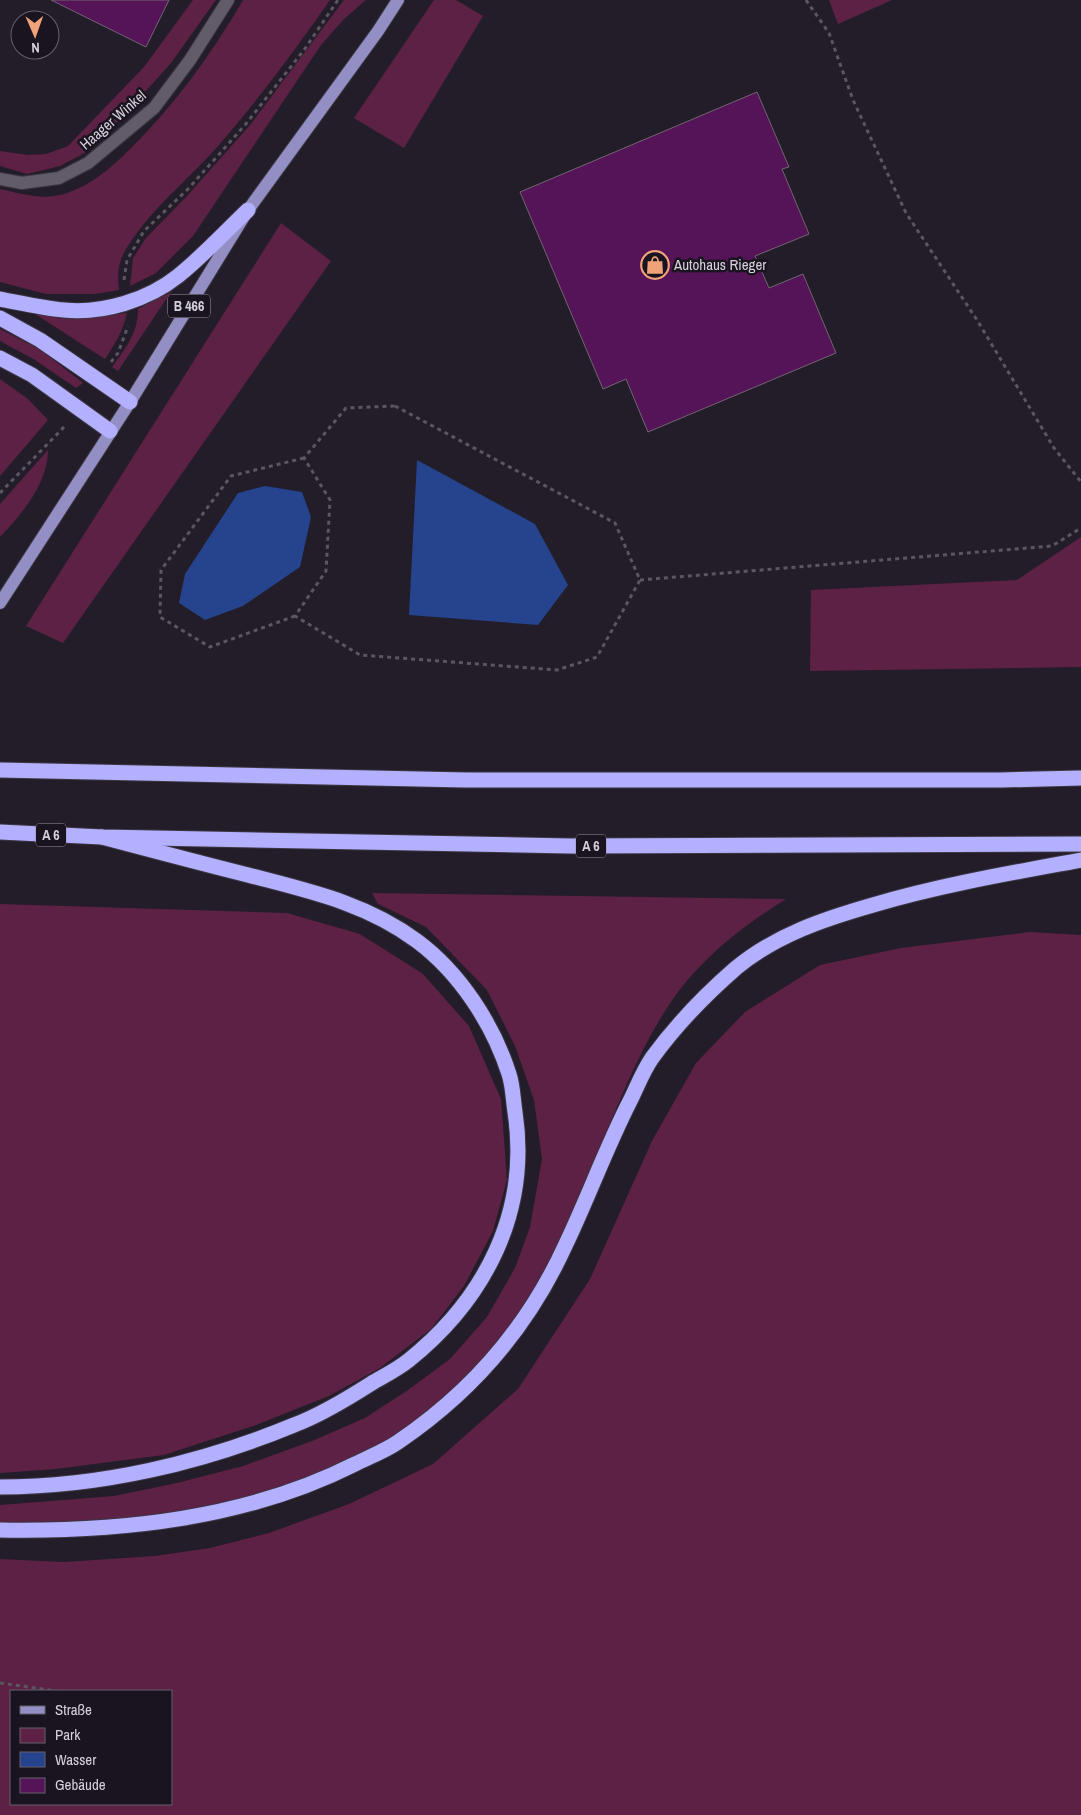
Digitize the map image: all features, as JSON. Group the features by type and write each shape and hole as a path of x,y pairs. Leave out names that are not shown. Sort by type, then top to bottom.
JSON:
{"highway":[{"path":"0,299 64,310 94,310 128,302 153,292 177,276 248,210"},
{"path":"0,318 40,340 130,402"},
{"path":"0,358 32,375 110,431"},
{"path":"0,770 466,780 1081,778"},
{"name":"A 6","path":"0,832 102,837 570,846 1081,844"},
{"path":"0,1487 26,1487 98,1480 177,1464 243,1444 297,1424 353,1395 408,1361 456,1315 483,1279 507,1225 516,1188 518,1131 510,1076 487,1022 457,979 418,942 372,912 322,894 102,837"},
{"path":"0,1530 100,1528 176,1520 267,1499 333,1475 396,1444 450,1403 501,1351 535,1303 564,1249 624,1112 650,1061 690,1010 738,966 780,938 825,919 917,892 1081,860"}],"main road":[{"name":"B 466","path":"0,603 130,402 248,210 378,31 398,0"}],"street":[{"name":"Haager Winkel","path":"0,179 22,183 59,178 88,163 154,108 190,60 228,0"}],"path":[{"path":"98,380 118,353 127,332 132,312 128,302 124,278 127,260 144,231 189,188 246,125 304,50 338,0"},
{"path":"806,0 828,33 854,100 906,213 977,320 1054,448 1081,482"},
{"path":"304,458 330,500 326,571 295,616 210,647 160,618 161,570 231,476 304,458 346,408 395,406 615,523 640,580"},
{"path":"0,493 80,410"},
{"path":"640,580 1052,546 1081,528"},
{"path":"295,616 360,655 557,670 597,657 640,580"},
{"path":"0,1683 49,1690"}],"green space":[{"path":"193,0 216,0 171,63 128,111 88,151 60,166 27,174 0,166 0,151 28,155 46,154 68,146 144,67"},
{"path":"243,0 330,0 234,128 159,206 138,232 120,262 118,273 119,290 95,294 46,294 0,282 0,189 42,197 59,195 76,190 108,169 146,133 176,98 205,60"},
{"path":"344,0 366,0 344,19 321,45 193,236 156,273 130,286 133,258 146,238 187,196 250,125"},
{"path":"434,0 456,0 483,16 404,148 354,118"},
{"path":"829,0 892,0 838,24"},
{"path":"281,223 331,261 63,643 26,626"},
{"path":"171,292 118,371 112,367 133,333 136,326 138,309"},
{"path":"127,313 118,337 105,359 35,314 78,319"},
{"path":"0,329 41,350 83,383 76,388 35,360 0,341"},
{"path":"0,379 28,399 48,420 0,476"},
{"path":"48,450 44,474 39,486 25,508 0,537 0,504"},
{"path":"1081,537 1081,667 810,671 811,590 1017,580"},
{"path":"372,893 786,899 753,921 721,946 693,974 669,1005 655,1027 631,1075 570,1217 532,1293 496,1345 449,1395 394,1436 335,1468 271,1492 204,1509 136,1519 67,1523 0,1522 0,1505 114,1496 177,1483 243,1466 312,1441 365,1418 408,1390 450,1359 487,1317 515,1268 530,1227 542,1159 534,1100 515,1046 487,990 426,927 378,904"},
{"path":"0,904 287,913 360,934 423,974 469,1026 501,1099 507,1180 493,1231 464,1286 431,1329 380,1368 329,1396 256,1425 164,1455 56,1469 0,1473"},
{"path":"1030,932 1081,935 1081,1815 0,1815 0,1559 64,1562 155,1556 210,1548 269,1533 349,1504 433,1464 518,1389 590,1279 652,1141 696,1063 745,1012 820,965 901,948"}],"water":[{"path":"417,460 535,524 568,585 538,625 409,615"},
{"path":"265,486 302,492 311,517 300,567 243,606 205,620 179,603 185,574 238,493"}],"building":[{"path":"51,0 169,0 146,47"},
{"name":"Autohaus Rieger","path":"757,92 789,167 782,169 809,234 755,256 769,288 803,274 836,353 648,432 626,379 603,389 520,192"}],"place":[{"name":"Autohaus Rieger","path":"655,265"}]}
